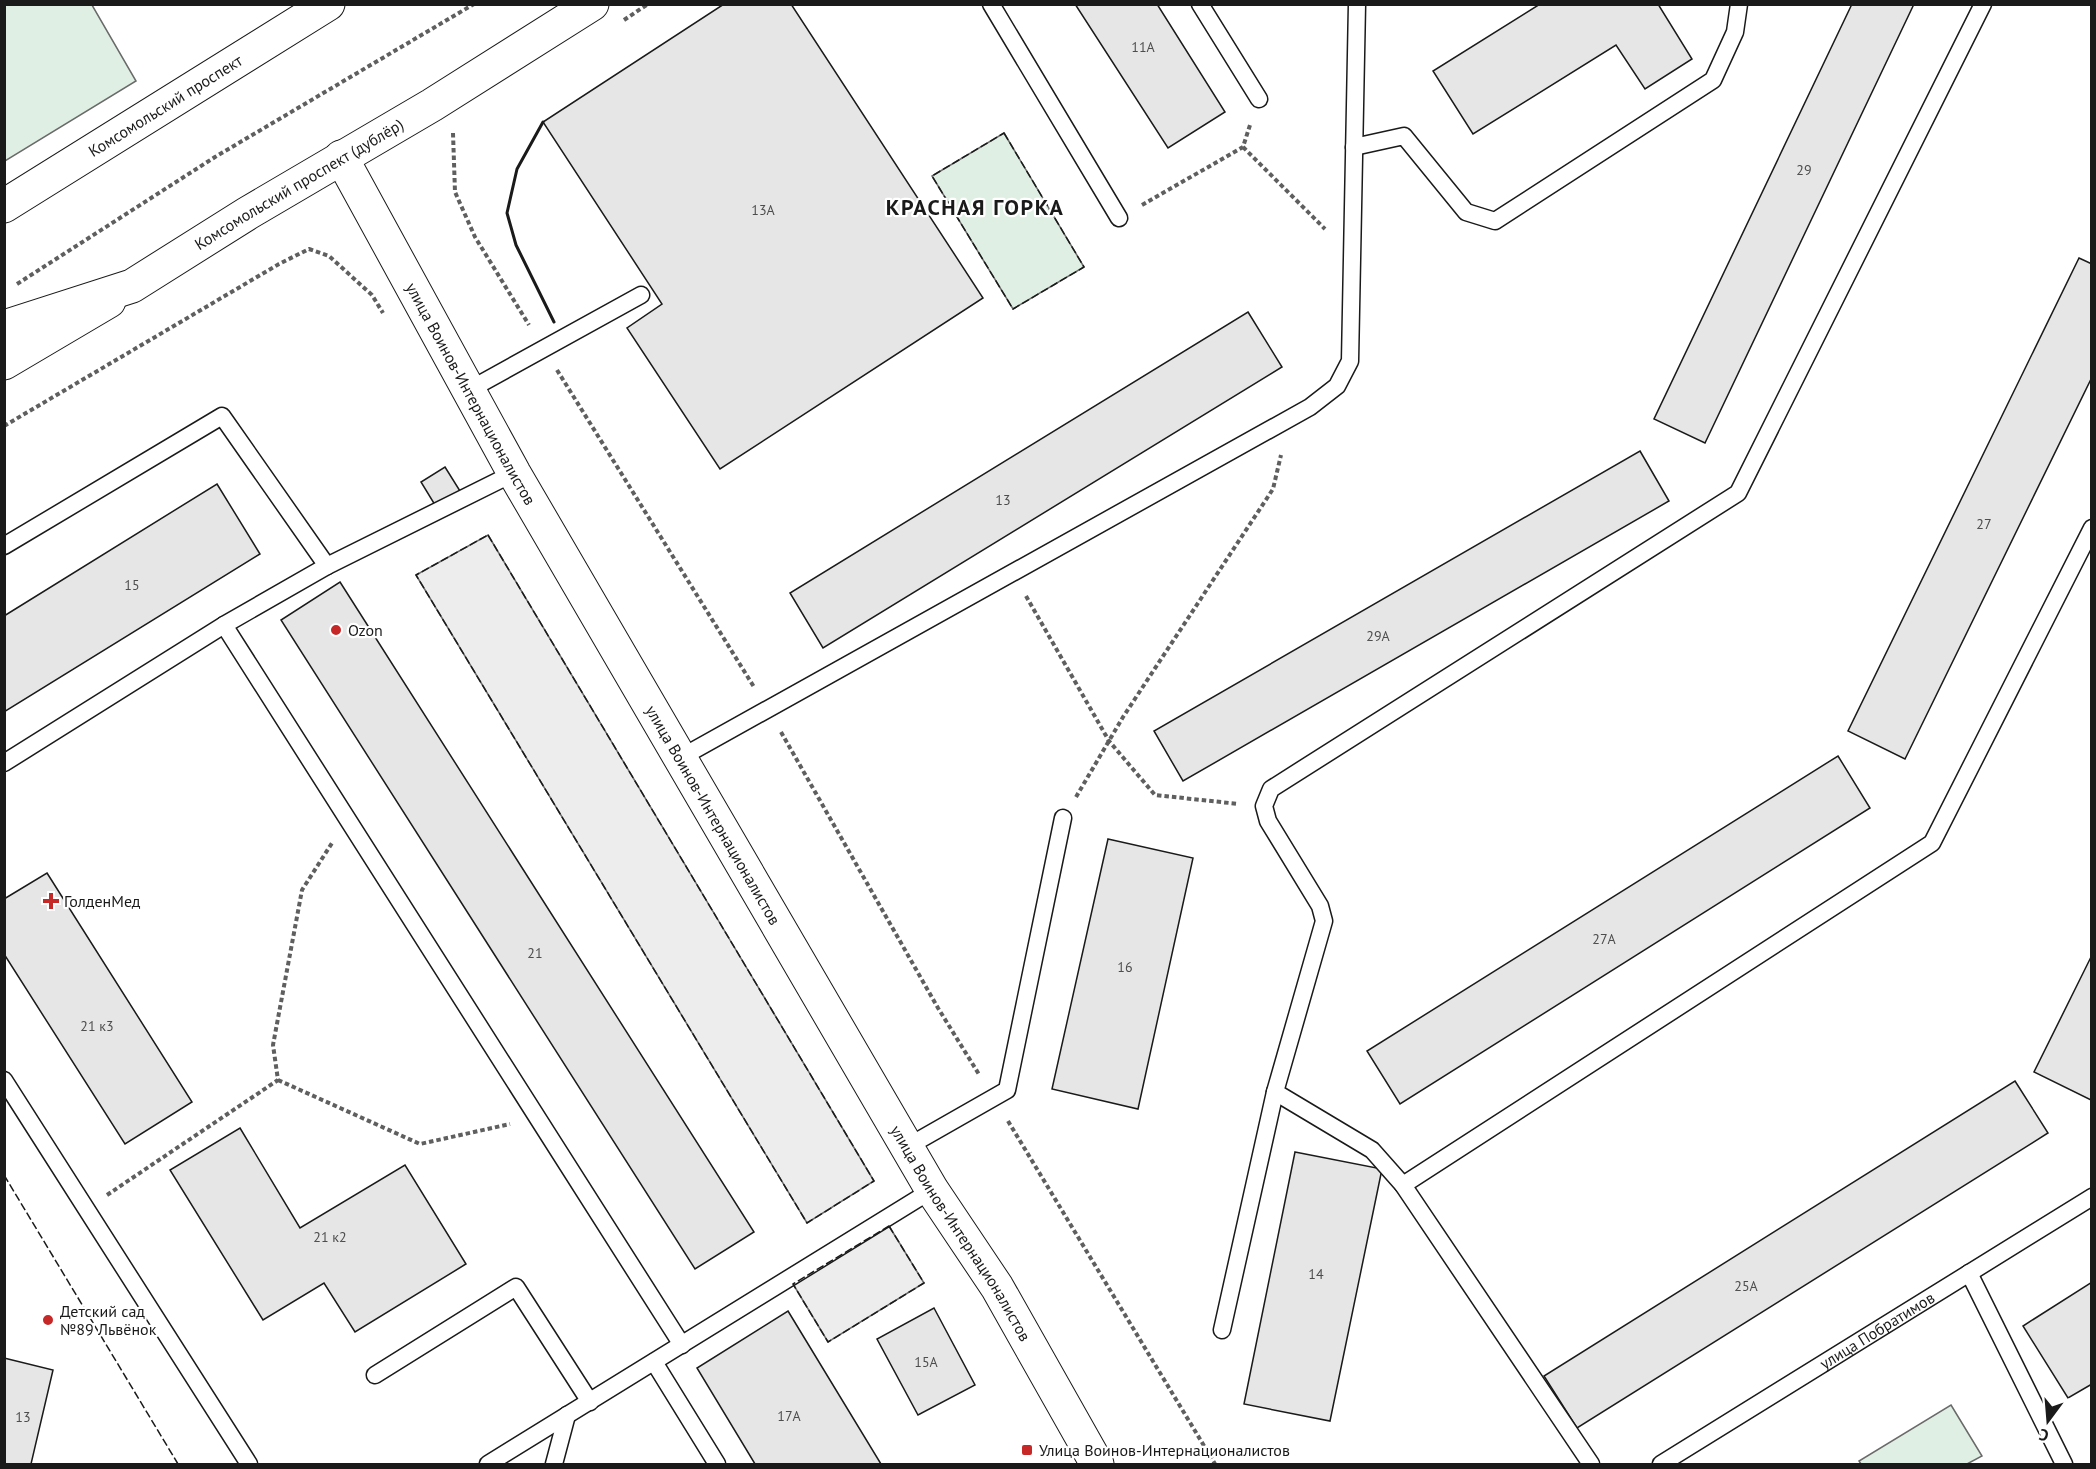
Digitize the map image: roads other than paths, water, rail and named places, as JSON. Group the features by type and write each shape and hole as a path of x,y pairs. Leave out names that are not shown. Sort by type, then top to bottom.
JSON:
{"main road":[{"name":"Комсомольский проспект","path":"4,206 328,4"},
{"name":"Комсомольский проспект (дублёр)","path":"4,363 248,213 432,105 592,4"},
{"name":"улица Воинов-Интернационалистов","path":"342,157 514,473 932,1190 997,1287 1097,1464"},
{"path":"4,327 132,286"}],"lane":[{"path":"991,4 1119,218"},
{"path":"1200,4 1259,99"},
{"path":"680,758 1310,407 1337,387 1350,361 1357,4"},
{"path":"1354,147 1404,136 1466,212 1495,221 1713,80 1735,32 1739,4"},
{"path":"1222,1330 1275,1092 1324,921 1320,906 1268,821 1264,806 1271,789 1738,493 1983,4"},
{"path":"469,390 641,295"},
{"path":"4,546 222,416 327,566"},
{"path":"4,763 224,625 327,566 514,473"},
{"path":"1403,1185 1932,843 2091,528"},
{"path":"224,625 682,1345"},
{"path":"907,1147 1007,1090 1064,818"},
{"path":"4,1080 249,1464"},
{"path":"1275,1092 1372,1150 1403,1185 1591,1464"},
{"path":"488,1464 932,1190"},
{"name":"улица Побратимов","path":"1660,1464 2091,1197"},
{"path":"1969,1272 2064,1464"},
{"path":"375,1375 516,1287 590,1402"},
{"path":"654,1362 717,1464"},
{"path":"554,1464 567,1415"}],"place":[{"name":"Ozon","path":"336,630"},
{"name":"ГолденМед","path":"51,901"},
{"name":"Детский сад №89 Львёнок","path":"48,1320"},
{"name":"Улица Воинов-Интернационалистов","path":"1027,1450"}],"district":[{"name":"КРАСНАЯ ГОРКА","path":"975,207"}]}
